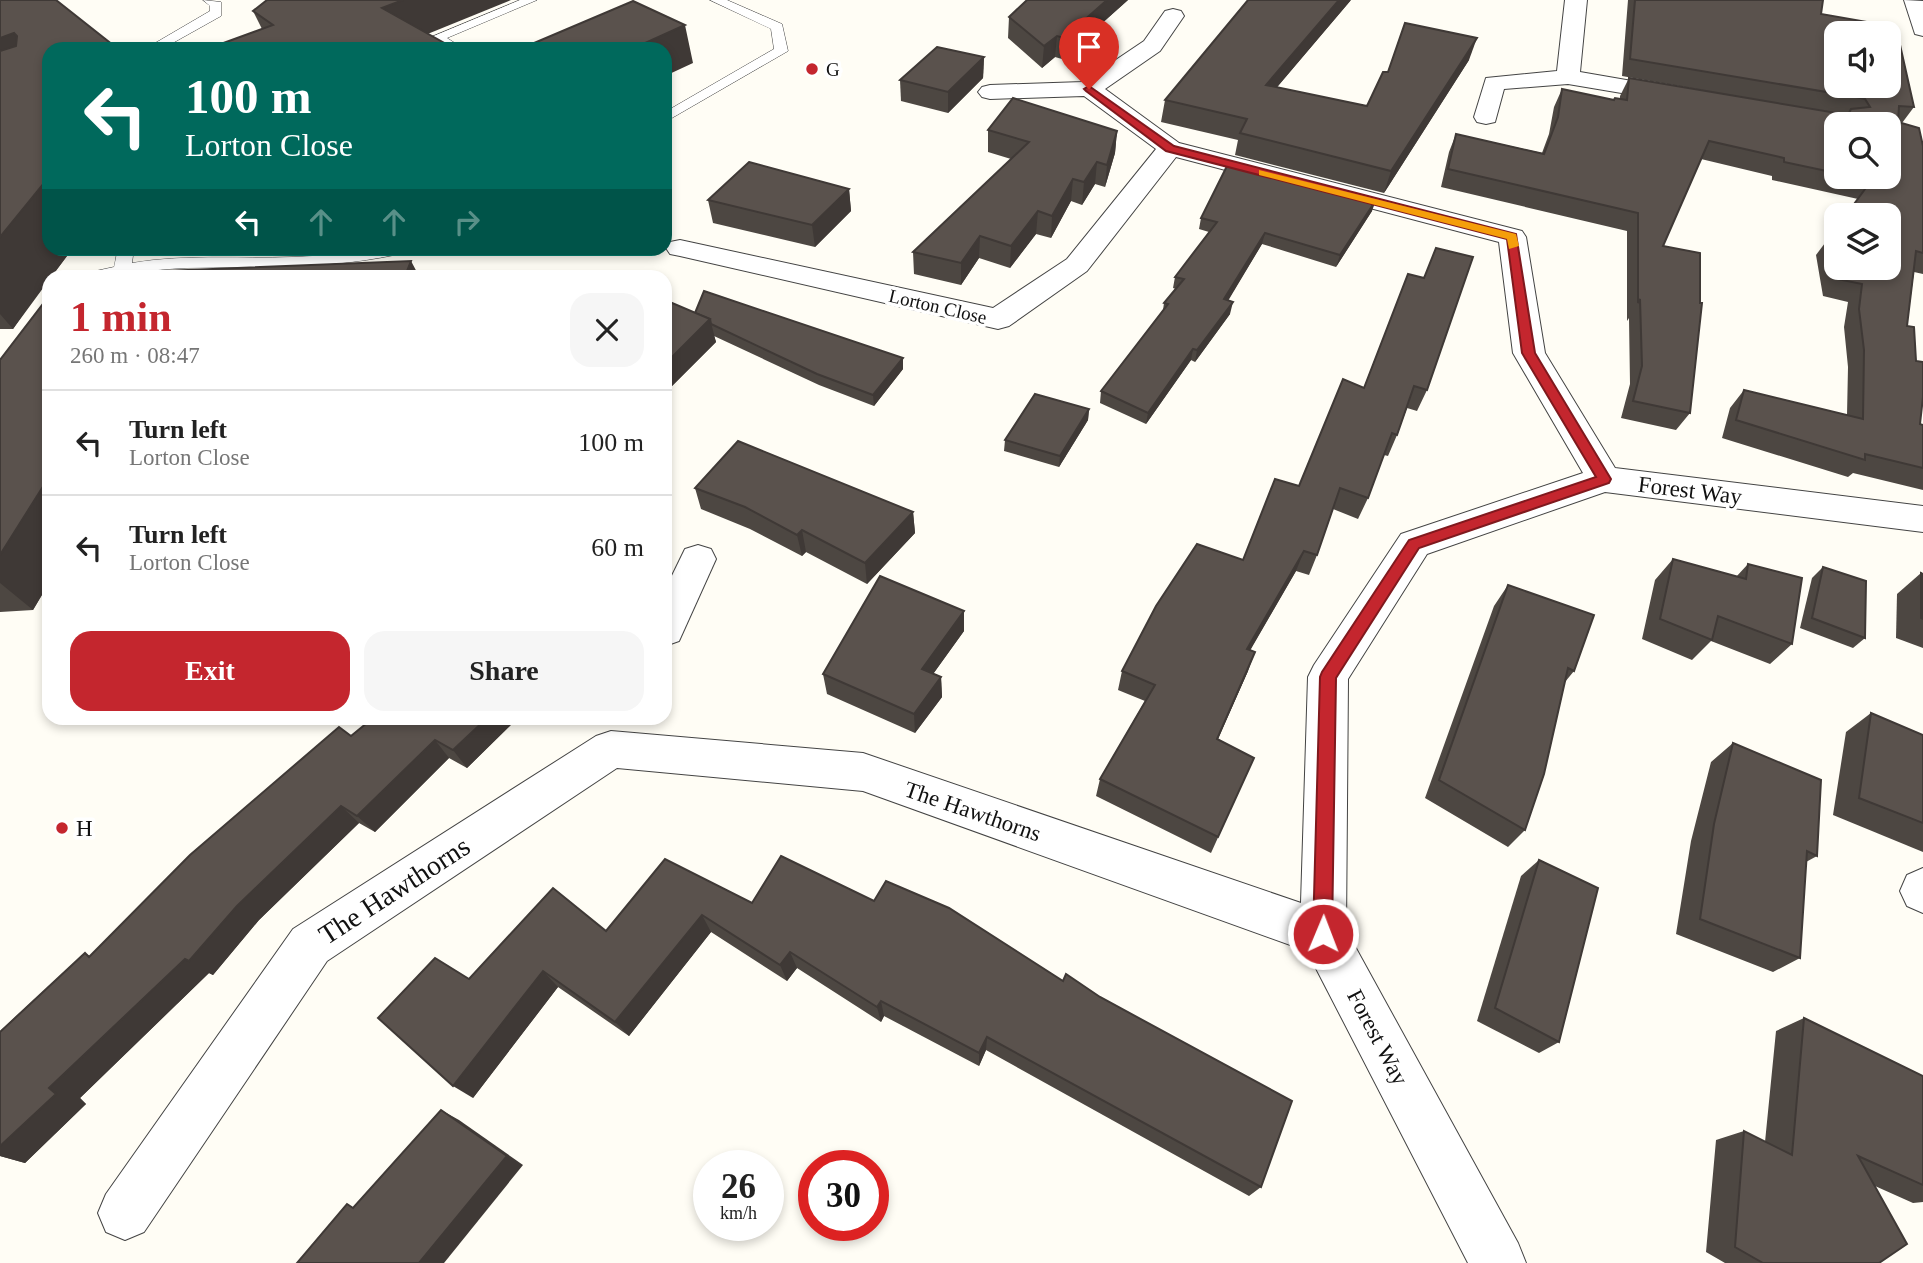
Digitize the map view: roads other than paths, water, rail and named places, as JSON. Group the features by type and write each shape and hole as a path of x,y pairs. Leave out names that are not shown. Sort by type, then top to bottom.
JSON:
{"street":[{"path":"1568,77 1576,0"},
{"path":"1913,2 1923,29"},
{"path":"990,92 1089,89 1152,46 1173,16"},
{"path":"1486,117 1494,83 1568,77 1692,98"},
{"path":"1089,89 1170,148 1512,237 1528,353 1604,479"},
{"name":"Lorton Close","path":"680,248 998,319 1077,265 1170,148"},
{"name":"Forest Way","path":"1498,1263 1323,934 1328,677 1414,544 1604,479 1923,519"},
{"path":"672,615 698,558"},
{"name":"The Hawthorns","path":"125,1213 310,945 618,733 863,772 1323,934"}],"lane":[{"path":"164,42 216,13 216,5 209,0"},
{"path":"444,42 436,38 531,0"},
{"path":"672,114 781,51 777,27 716,0"},
{"path":"122,269 124,256"},
{"path":"196,270 321,256"},
{"path":"311,270 329,256"},
{"path":"352,256 378,256"},
{"path":"118,270 154,270"}],"place":[{"name":"G","path":"812,69"},
{"name":"H","path":"62,828"}]}
